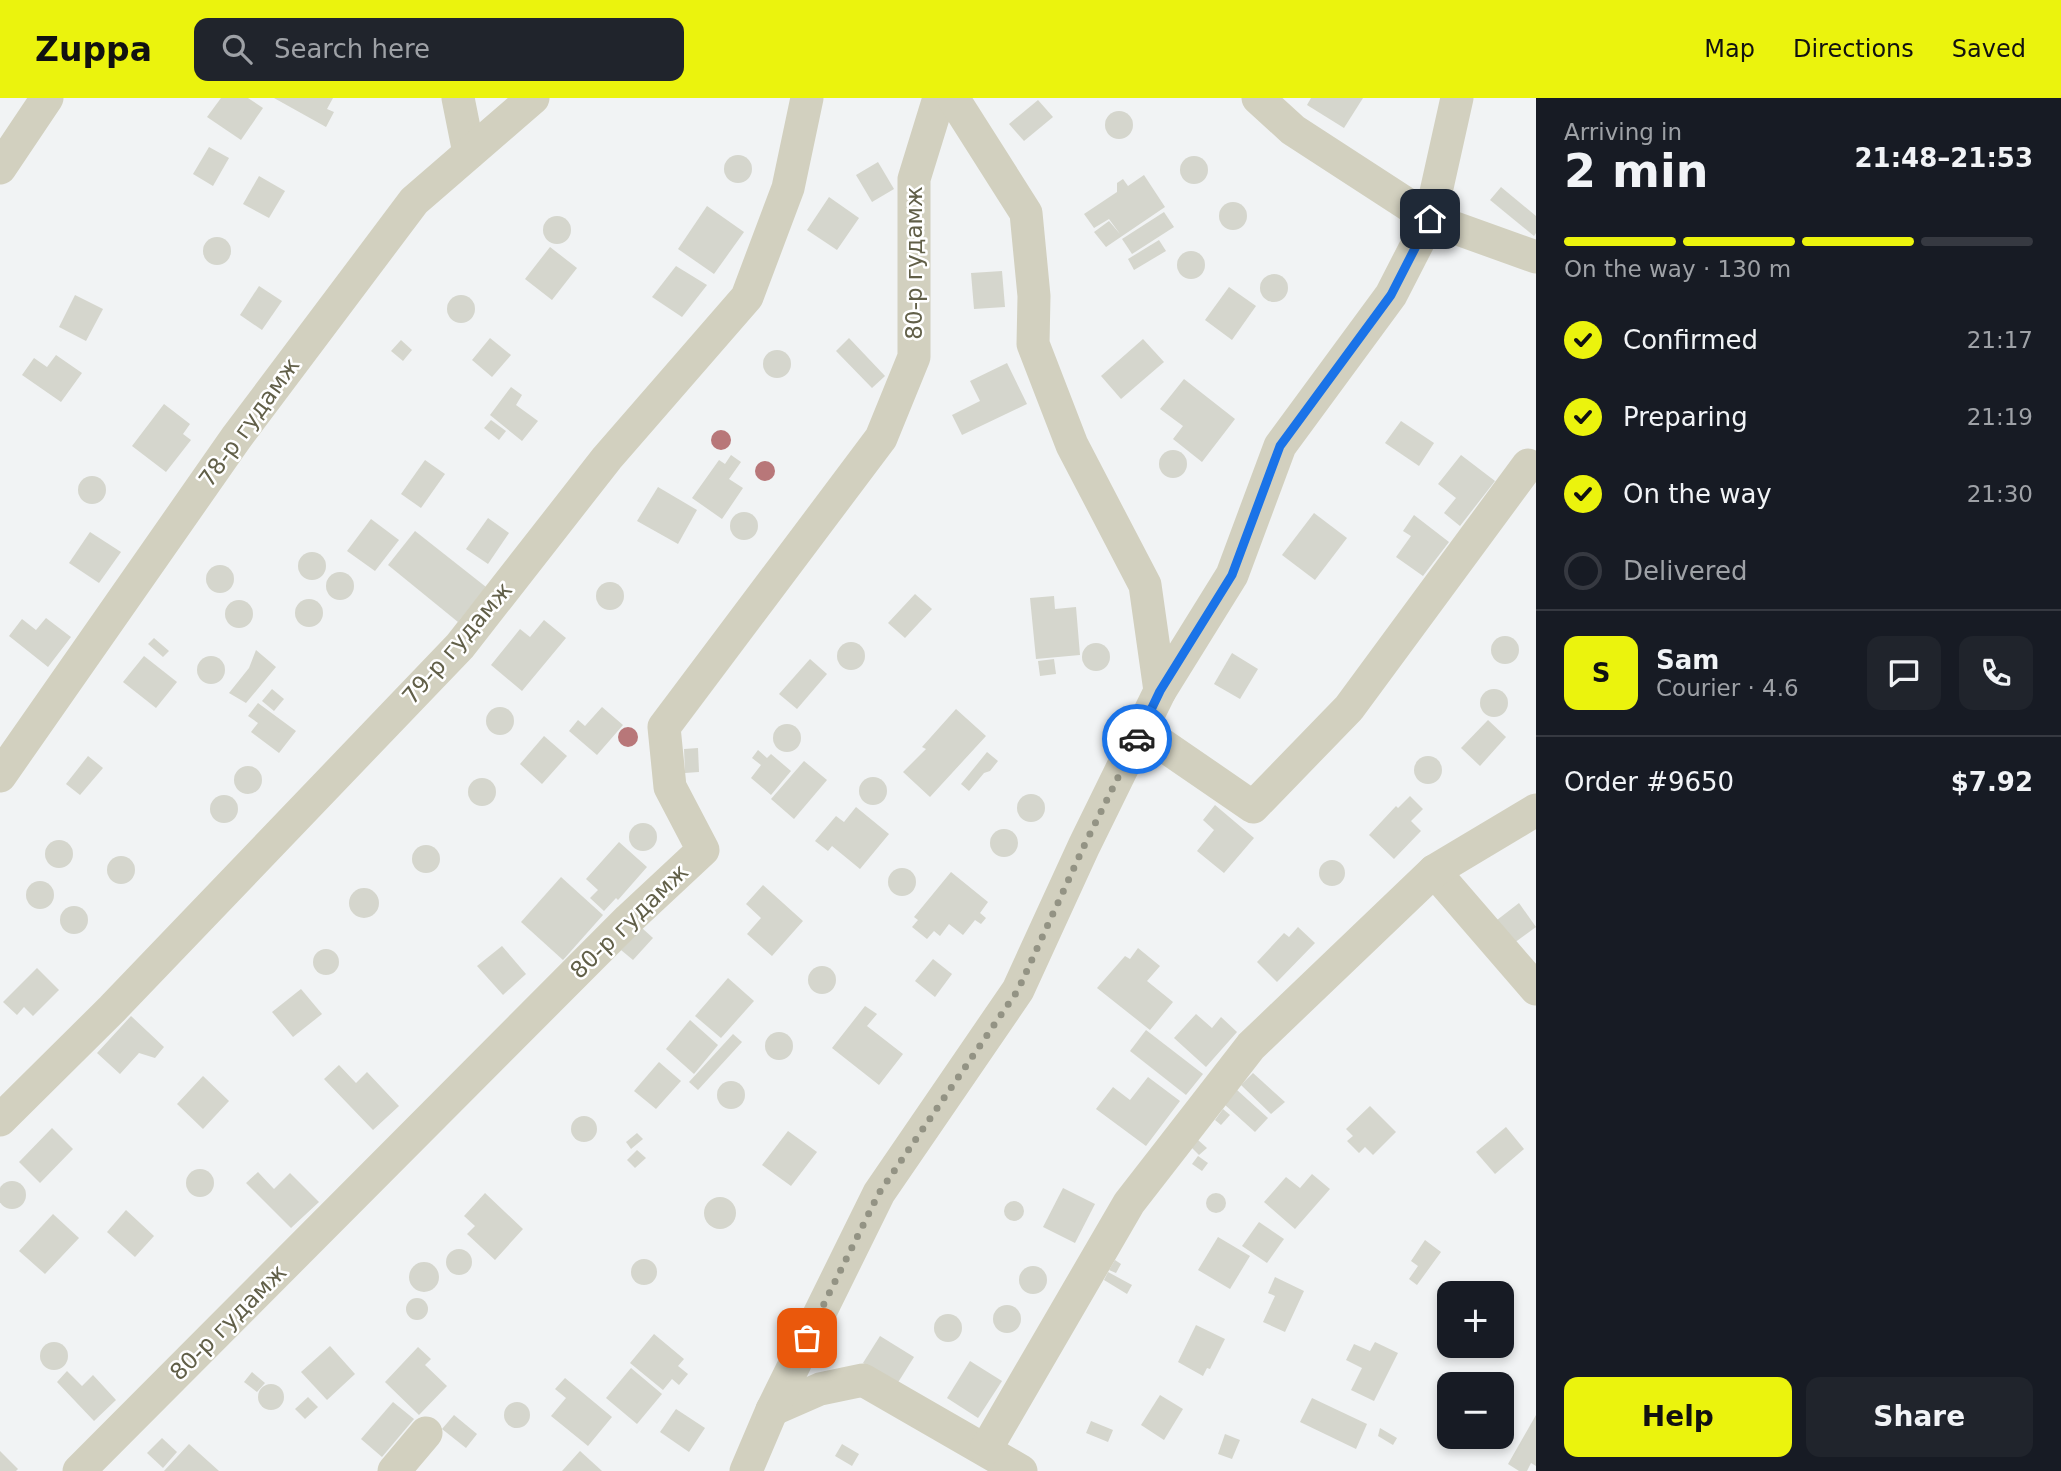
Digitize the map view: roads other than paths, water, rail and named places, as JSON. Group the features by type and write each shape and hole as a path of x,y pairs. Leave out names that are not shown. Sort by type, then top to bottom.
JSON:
{"street":[{"path":"0,168 47,98"},
{"path":"458,98 469,153"},
{"name":"78-р гудамж","path":"0,776 236,438 414,201 533,98"},
{"name":"79-р гудамж","path":"0,1120 112,1009 460,646 607,458 747,297 788,188 807,98"},
{"name":"80-р гудамж","path":"79,1471 629,919 703,850 670,787 664,727 881,438 914,357 914,180 939,98"},
{"path":"953,98 1026,213 1034,296 1033,344 1072,445 1145,584 1160,691"},
{"path":"1258,98 1293,130 1430,219 1536,257"},
{"path":"746,1471 772,1410 879,1193 1018,990 1084,846 1160,691 1232,575 1280,446 1391,295 1430,219 1457,98"},
{"path":"1141,730 1253,807 1349,708 1528,465"},
{"path":"986,1449 1129,1203 1251,1046 1434,871 1536,810"},
{"path":"1434,871 1536,989"},
{"path":"772,1410 820,1389 863,1380 1021,1471"},
{"path":"394,1471 426,1433"}]}
